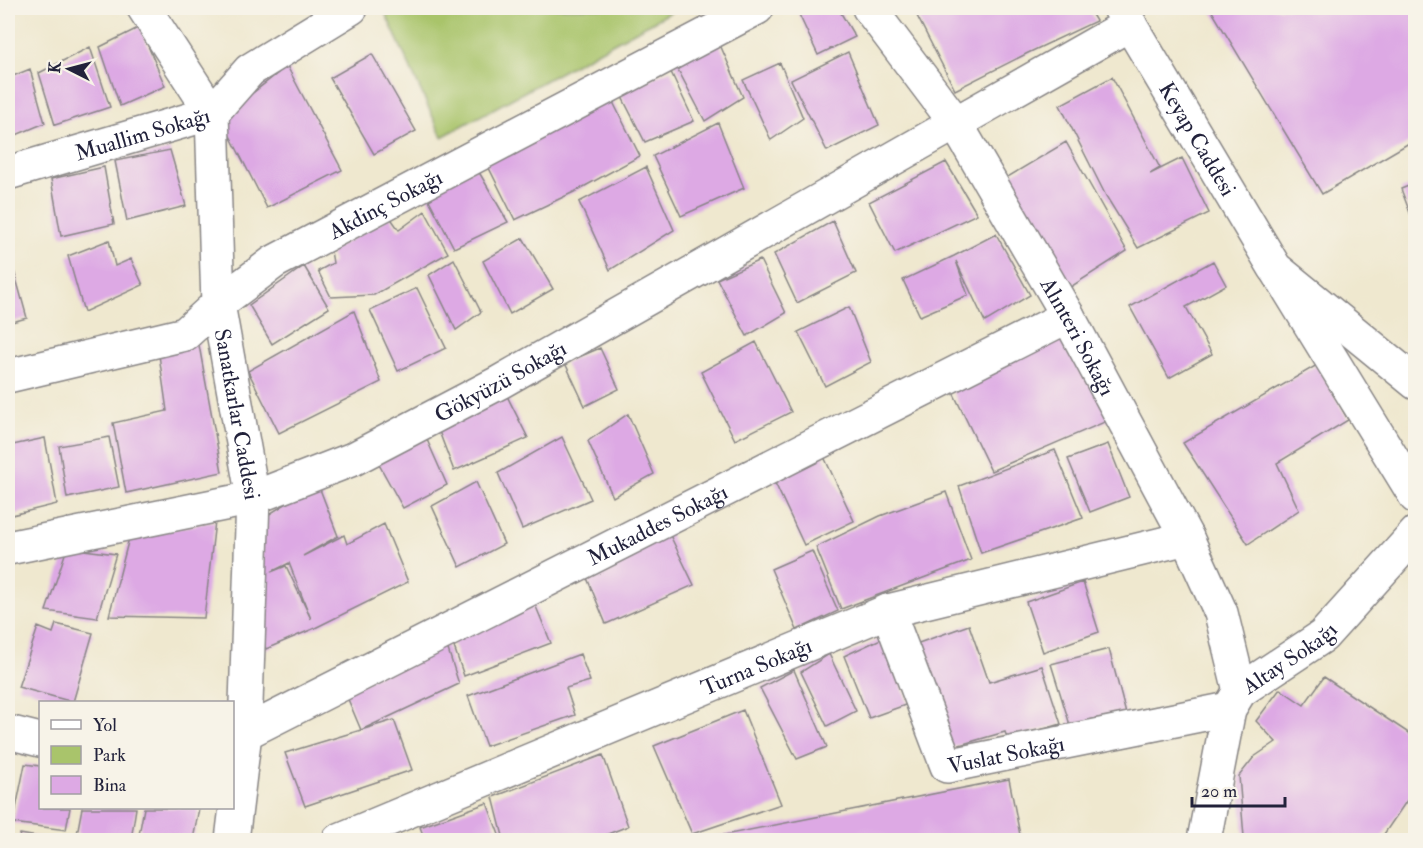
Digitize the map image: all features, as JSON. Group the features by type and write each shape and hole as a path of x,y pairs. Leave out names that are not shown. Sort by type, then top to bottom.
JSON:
{"street":[{"path":"144,8 212,113"},
{"name":"Muallim Sokağı","path":"8,173 212,113 250,70 351,8"},
{"name":"Akdinç Sokağı","path":"8,376 185,334 218,304 274,262 757,8"},
{"name":"Alınteri Sokağı","path":"869,8 955,122 1068,316 1187,538 1221,613 1235,700"},
{"name":"Gökyüzü Sokağı","path":"8,548 253,498 353,459 500,382 955,122 1125,16"},
{"name":"Keyap Caddesi","path":"1125,16 1275,268 1416,497"},
{"name":"Sanatkarlar Caddesi","path":"212,113 218,304 253,498 245,734 236,788 232,840"},
{"name":"Keyap Caddesi","path":"1275,268 1416,383"},
{"name":"Mukaddes Sokağı","path":"245,734 1068,316"},
{"name":"Altay Sokağı","path":"1204,840 1235,700 1323,636 1416,533"},
{"name":"Turna Sokağı","path":"339,840 888,611 1187,538"},
{"name":"Vuslat Sokağı","path":"888,611 947,766 1235,700"},
{"path":"8,732 39,740"}],"green space":[{"path":"383,8 675,8 676,9 442,137"}],"building":[{"path":"796,8 838,8 855,37 818,55"},
{"path":"913,8 1088,8 1096,21 955,90"},
{"path":"1210,8 1416,8 1416,139 1322,194"},
{"path":"140,27 165,86 120,106 100,47"},
{"path":"717,38 743,97 705,121 674,62"},
{"path":"90,47 110,107 55,125 39,73"},
{"path":"848,52 879,125 827,151 791,80"},
{"path":"372,54 416,131 374,154 330,78"},
{"path":"780,63 803,118 771,140 743,80"},
{"path":"287,66 342,170 267,208 221,118"},
{"path":"30,69 45,123 9,138 8,78"},
{"path":"670,70 694,121 645,142 620,93"},
{"path":"1112,77 1160,168 1150,174 1182,158 1209,213 1138,248 1106,196 1060,105"},
{"path":"609,94 640,156 576,191 515,220 486,162"},
{"path":"718,123 744,188 681,216 653,156"},
{"path":"1066,142 1127,251 1069,288 1006,178"},
{"path":"170,150 186,206 127,221 115,161"},
{"path":"946,162 977,214 895,253 869,202"},
{"path":"104,167 114,224 61,236 51,179"},
{"path":"476,167 508,222 454,248 426,194"},
{"path":"646,167 674,230 610,270 579,202"},
{"path":"1416,183 1416,226 1415,226 1401,189"},
{"path":"425,211 448,253 374,295 331,297 318,271 333,263 331,251 390,217 399,230"},
{"path":"833,221 856,273 797,303 774,254"},
{"path":"996,234 1030,295 985,322 956,261 968,295 920,316 903,280"},
{"path":"523,238 553,289 510,314 483,261"},
{"path":"109,240 115,266 131,259 143,285 84,312 68,256"},
{"path":"8,249 27,318 8,323"},
{"path":"454,259 481,312 456,330 429,275"},
{"path":"760,260 786,313 747,336 717,279"},
{"path":"1213,261 1226,285 1186,307 1212,354 1169,378 1130,307"},
{"path":"304,266 329,308 272,344 249,305"},
{"path":"417,288 446,348 398,371 370,310"},
{"path":"849,307 871,362 825,386 798,332"},
{"path":"354,311 381,382 279,433 248,371"},
{"path":"1066,326 1114,418 991,471 951,388"},
{"path":"197,334 222,472 126,493 113,423 167,411 158,348"},
{"path":"756,342 791,412 735,440 701,372"},
{"path":"600,348 619,389 585,406 565,363"},
{"path":"1317,365 1348,420 1277,463 1299,510 1248,544 1183,443"},
{"path":"500,382 528,438 454,471 437,426"},
{"path":"628,414 654,474 613,497 588,441"},
{"path":"424,433 447,485 403,508 376,459"},
{"path":"109,437 119,487 67,498 59,446"},
{"path":"562,437 591,499 522,529 498,473"},
{"path":"45,438 57,504 8,516 8,446"},
{"path":"1108,444 1129,497 1090,512 1068,459"},
{"path":"819,446 854,521 804,545 769,470"},
{"path":"1055,450 1083,518 981,553 959,486"},
{"path":"476,482 504,544 460,567 432,506"},
{"path":"318,484 338,536 303,556 344,535 347,544 384,524 408,582 315,628 266,649 259,630 263,518","holes":["289,563 311,619 286,566 271,572"]},
{"path":"946,492 971,560 841,609 816,547 880,516"},
{"path":"215,521 204,618 109,616 129,538"},
{"path":"667,529 694,585 606,624 585,573"},
{"path":"67,548 116,554 97,618 46,611"},
{"path":"812,551 838,611 797,630 771,569"},
{"path":"1083,582 1099,632 1043,652 1026,602"},
{"path":"532,597 551,643 464,676 452,641"},
{"path":"56,624 93,633 73,701 18,687 38,627 53,633"},
{"path":"969,625 989,682 1042,666 1061,724 1008,740 1005,732 949,748 913,645"},
{"path":"885,637 908,704 869,718 844,656"},
{"path":"445,640 459,684 361,730 345,692"},
{"path":"1109,649 1126,714 1070,725 1051,664"},
{"path":"580,654 590,681 566,688 575,715 486,746 468,696"},
{"path":"829,654 856,711 827,726 801,672"},
{"path":"794,670 827,747 797,759 760,688"},
{"path":"1324,677 1416,738 1416,787 1380,840 1249,840 1244,837 1239,776 1254,757 1276,742 1256,721 1280,689 1304,705"},
{"path":"743,710 781,804 692,834 654,746"},
{"path":"394,720 412,770 305,806 285,753"},
{"path":"603,755 628,826 593,840 504,840 493,797"},
{"path":"25,764 39,766 39,809 70,809 66,830 13,823"},
{"path":"1009,779 1021,840 704,840 704,839"},
{"path":"487,803 501,840 425,840 420,827"},
{"path":"82,809 136,809 131,840 100,840 77,834"},
{"path":"144,809 199,809 193,840 138,840"},
{"path":"20,834 49,839 49,840 18,840"}]}
